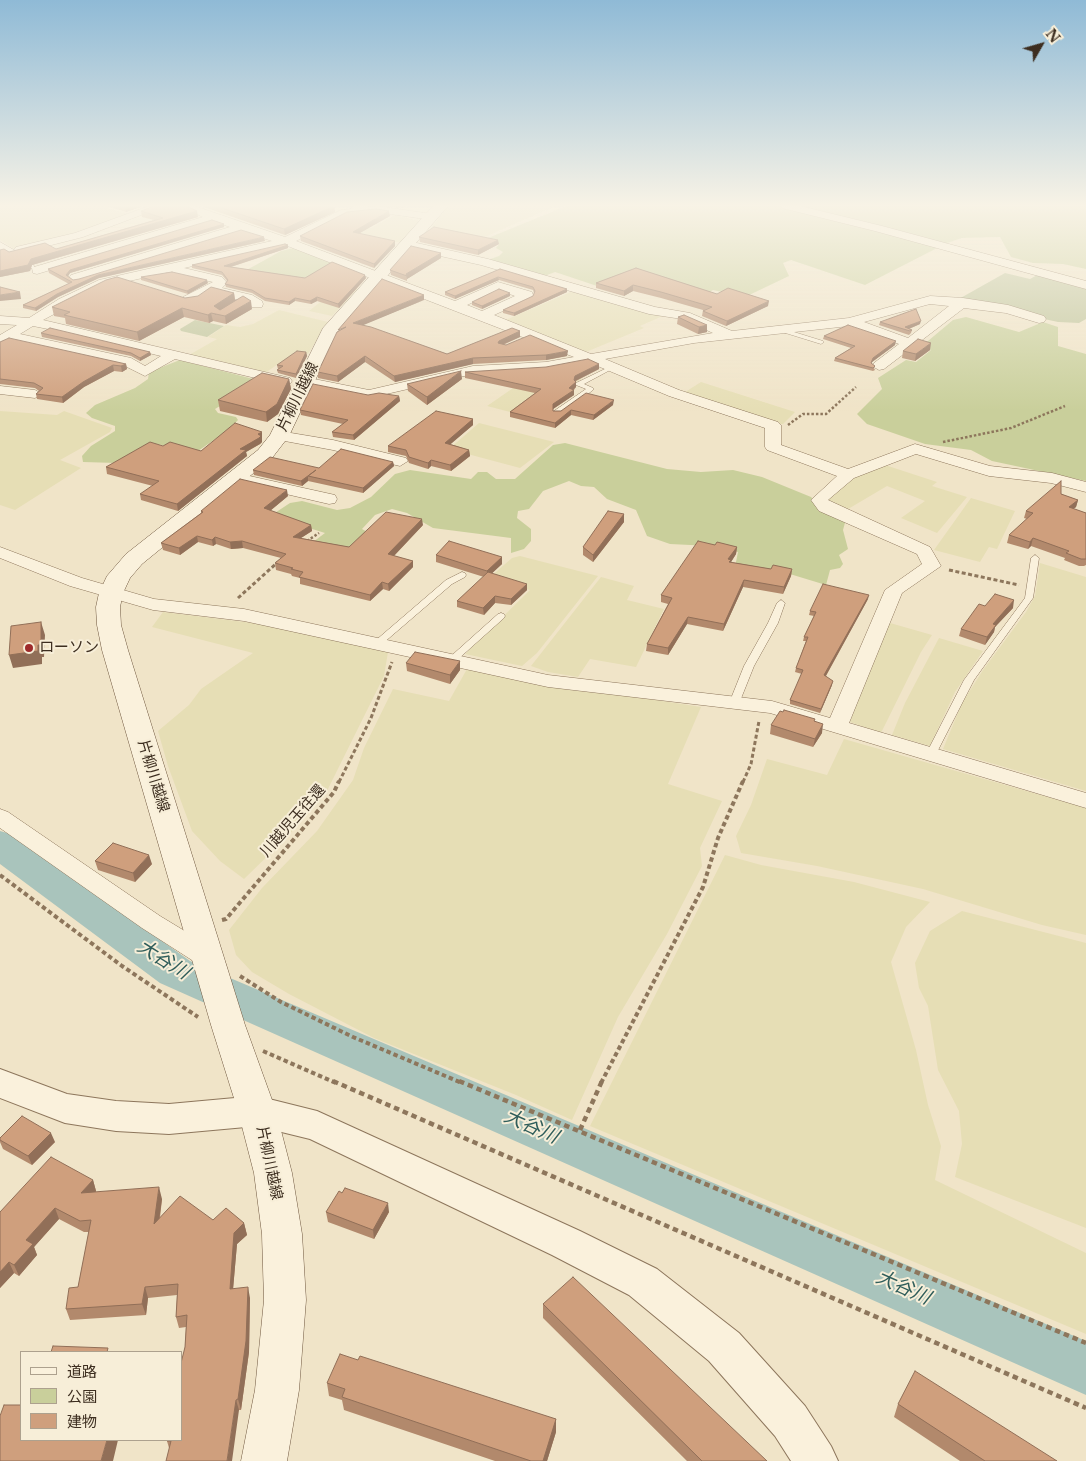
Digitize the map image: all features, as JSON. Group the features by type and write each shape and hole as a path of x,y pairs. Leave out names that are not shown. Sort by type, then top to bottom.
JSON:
{"main road":[{"name":"片柳川越線","path":"264,1461 277,1390 285,1300 282,1234 273,1173 257,1111 230,1032 115,650 109,625 111,593 119,576 134,559 265,454 279,436 329,332 382,274"}],"street":[{"path":"57,274 103,283"},
{"path":"75,278 88,274"},
{"path":"4,338 64,302 103,283 137,274"},
{"path":"178,297 194,299 221,283 218,280 194,274"},
{"path":"369,274 482,316 529,337 588,358 674,393 773,424 773,447 779,451 848,476"},
{"path":"527,274 654,310 685,316 731,335"},
{"path":"1050,274 1086,284"},
{"path":"118,279 141,286"},
{"path":"454,306 498,286 527,295 482,316"},
{"path":"210,289 248,301"},
{"path":"0,320 32,322 303,384 370,394 473,370 531,368 636,348 850,322 930,300 962,302 1008,309 1039,319"},
{"path":"879,366 962,302"},
{"path":"850,322 910,342"},
{"path":"4,338 126,362 145,372 174,354"},
{"path":"0,390 35,394"},
{"path":"279,436 333,445 400,461"},
{"path":"837,727 894,590 932,566 924,551 825,507 819,500 848,476 915,449 989,471 1052,478 1086,486"},
{"path":"236,478 330,499"},
{"path":"0,552 76,582 153,604 270,620 453,658 506,673 548,681 761,705 1086,801"},
{"path":"0,817 209,962"},
{"path":"0,1083 65,1108 116,1116 169,1119 257,1111 317,1126 566,1243 643,1282 724,1347 790,1420 816,1461"}],"lane":[{"path":"781,330 821,342"},
{"path":"557,414 591,389 578,384 611,368"},
{"path":"930,756 969,680 1029,598 1035,558"},
{"path":"378,643 449,582 462,575"},
{"path":"735,701 749,666 773,623 781,603"},
{"path":"453,658 501,616"}],"path":[{"path":"774,430 787,426 803,414 826,414 856,387"},
{"path":"915,449 1012,428 1065,406"},
{"path":"304,543 319,533"},
{"path":"224,613 284,557"},
{"path":"932,566 1030,588"},
{"name":"川越児玉往還","path":"198,926 226,919 334,792 371,718 398,648"},
{"path":"580,1130 595,1094 704,887 718,838 752,764 761,705"},
{"path":"0,875 122,966 230,1032 1086,1408"},
{"path":"209,962 281,1002 353,1037 580,1130 1086,1343"}],"shaded area":[{"path":"324,283 358,289 332,316 309,311 324,299"},
{"path":"573,291 665,315 640,326 644,328 586,352 503,321"},
{"path":"279,310 328,322 308,354 296,352 265,373 189,355 217,339 208,337 226,325 240,327 253,324"},
{"path":"552,367 582,379 514,413 487,406 532,375"},
{"path":"701,382 795,412 783,424 777,424 682,394"},
{"path":"0,411 57,415 64,411 112,428 110,432 60,460 81,468 15,510 0,505"},
{"path":"479,423 554,442 520,468 449,449"},
{"path":"882,464 937,482 932,486 967,497 937,533 901,518 925,501 887,486 843,512 823,501 854,475"},
{"path":"971,498 1015,511 997,549 989,547 980,562 934,550"},
{"path":"520,556 598,576 537,653 522,666 465,654 530,590 489,578 512,558"},
{"path":"1040,563 1086,577 1086,791 943,749 962,703 983,670 1026,612 1035,596"},
{"path":"601,577 634,586 627,600 664,609 636,667 590,659 578,677 548,672 531,666"},
{"path":"163,612 261,624 388,652 384,676 325,795 285,839 244,879 220,861 192,831 168,766 158,731 189,705 201,689 253,653 152,627"},
{"path":"890,623 932,635 921,652 881,733 850,722 885,624"},
{"path":"939,638 983,651 955,692 930,746 892,735 905,703"},
{"path":"467,669 569,690 637,697 701,707 668,784 722,801 700,848 702,866 667,934 618,1017 572,1120 516,1095 374,1038 289,994 252,972 236,955 229,930 262,888 317,831 353,780 364,748 393,689 449,701"},
{"path":"844,739 1086,808 1086,935 1042,925 923,889 817,866 741,853 736,836 751,805 767,759 827,775"},
{"path":"725,855 761,865 854,882 930,902 906,927 891,962 916,1050 928,1105 941,1146 935,1180 1086,1253 1086,1334 590,1126"},
{"path":"962,911 1086,943 1086,1228 955,1177 962,1144 959,1111 938,1070 928,1006 919,988 915,963 930,931"}],"green space":[{"path":"265,274 320,274 313,279"},
{"path":"532,274 549,274 542,277"},
{"path":"562,274 621,274 597,286"},
{"path":"645,274 788,274 789,276 745,297 713,290 697,300"},
{"path":"833,274 886,274 865,285"},
{"path":"1003,274 1030,279 1040,274 1086,286 1086,319 1079,323 1058,322 957,300"},
{"path":"966,317 1019,332 1043,322 1058,327 1058,346 1086,354 1086,481 992,461 971,450 925,444 867,424 857,414 882,389 878,378 906,360 916,362 931,350 922,346 953,320"},
{"path":"195,320 224,326 207,337 181,331 180,329"},
{"path":"180,360 261,381 215,409 218,413 236,417 238,420 227,431 198,451 156,444 117,463 83,462 82,456 91,446 115,431 115,426 92,418 86,413 95,405 135,388 148,379 149,372"},
{"path":"565,443 667,469 701,472 733,470 762,477 811,497 824,510 846,519 843,530 848,549 839,555 843,564 840,568 830,570 826,585 780,571 735,567 738,552 711,546 670,544 647,536 636,510 607,499 594,487 581,486 569,481 543,491 529,509 518,511 517,518 531,529 531,541 524,549 511,553 511,538 433,528 407,513 392,509 375,515 362,529 369,533 355,546 334,550 313,542 325,533 287,521 246,532 290,503 302,501 337,510 350,508 371,497 395,474 410,470 471,479 478,472 487,472 496,479 515,479 553,445"}],"building":[{"path":"58,274 67,274 73,280 102,274 57,294 35,308 23,305 72,282"},
{"path":"158,274 182,274 207,280 187,291 141,277"},
{"path":"224,274 279,274 305,278 311,274 365,275 338,304 317,297 310,301 295,298 289,302 265,298 252,290 225,284 228,280"},
{"path":"488,274 517,274 567,289 514,313 503,310 533,296 535,291 533,287 498,277 455,296 445,292"},
{"path":"620,274 655,274 717,294 728,288 769,301 727,321 703,311 712,307 661,292 633,285 624,291 596,283"},
{"path":"117,277 185,298 198,296 211,287 234,293 214,306 220,310 243,296 251,301 225,316 211,313 208,315 182,308 137,332 64,315 70,312 52,307 106,280"},
{"path":"382,279 424,295 353,323 371,327 447,354 512,328 520,331 498,343 506,345 530,335 568,351 546,355 473,358 394,376 365,356 337,376 318,372 337,332 346,327 338,330"},
{"path":"0,287 20,292 0,295"},
{"path":"499,289 510,293 482,306 472,302"},
{"path":"916,309 921,321 905,327 912,330 910,331 880,322"},
{"path":"684,315 707,325 699,327 678,317"},
{"path":"848,325 896,341 873,358 871,363 875,366 873,368 835,358 855,346 824,336"},
{"path":"50,328 150,352 140,358 131,353 41,333"},
{"path":"9,338 126,364 121,366 113,365 83,382 62,397 36,394 43,388 34,383 0,379 0,342"},
{"path":"918,339 931,343 916,354 903,351"},
{"path":"297,351 306,352 296,374 277,370 283,366 277,365"},
{"path":"588,359 599,364 575,376 574,380 576,382 569,388 574,390 553,404 553,411 561,411 586,393 614,400 594,415 571,410 555,423 510,412 541,389 465,372 546,367"},
{"path":"461,371 427,397 407,384"},
{"path":"262,373 289,379 277,404 266,412 218,400"},
{"path":"313,384 368,395 379,393 399,396 353,435 332,432 348,420 300,410"},
{"path":"436,411 473,419 445,443 469,450 450,465 431,460 428,463 409,457 406,450 388,446"},
{"path":"235,423 262,432 258,434 261,436 240,449 246,450 177,504 140,494 159,481 106,467 150,442 163,446 170,442 201,451"},
{"path":"341,449 393,462 363,488 308,476 316,470 301,481 253,470 270,457 319,468"},
{"path":"240,479 287,490 264,508 311,525 293,537 349,547 386,512 422,519 388,554 413,561 388,584 382,582 370,595 299,577 303,572 275,563 286,554 242,541 230,542 215,537 212,540 197,536 179,548 161,543 203,512 201,511"},
{"path":"1061,481 1061,494 1078,500 1069,507 1086,513 1086,559 1081,559 1066,553 1069,551 1033,538 1030,542 1009,535 1033,513 1026,511"},
{"path":"608,511 624,514 593,555 583,547"},
{"path":"449,541 502,557 487,571 436,555"},
{"path":"698,541 715,545 717,542 737,547 728,559 731,560 729,562 771,569 773,565 792,569 784,587 744,580 724,624 688,617 668,648 647,644 672,598 661,595"},
{"path":"488,572 527,584 511,599 495,596 483,608 457,601"},
{"path":"823,584 869,595 824,675 833,681 821,709 790,700 803,670 796,668 808,637 804,637 816,612 810,611"},
{"path":"995,594 1014,600 993,624 996,625 987,637 961,629 979,604 985,606"},
{"path":"41,622 41,645 38,645 38,651 9,655 11,626"},
{"path":"415,652 460,661 450,675 406,663"},
{"path":"784,710 815,719 814,721 823,724 815,739 771,725 780,711 783,712"},
{"path":"113,843 149,855 133,873 95,861"},
{"path":"22,1116 51,1133 28,1156 0,1140"},
{"path":"51,1157 93,1180 81,1193 159,1187 154,1224 180,1196 213,1220 226,1208 244,1223 234,1233 230,1289 248,1287 246,1341 227,1461 166,1461 171,1441 182,1441 182,1359 185,1347 187,1315 176,1317 178,1284 145,1287 142,1304 66,1309 69,1288 78,1287 91,1220 80,1221 55,1208 26,1240 33,1244 14,1265 9,1262 0,1272 0,1212"},
{"path":"345,1188 388,1203 373,1230 326,1212 339,1191 342,1193"},
{"path":"573,1277 767,1461 702,1461 543,1304"},
{"path":"53,1346 108,1348 107,1351 51,1351"},
{"path":"340,1354 358,1360 360,1356 556,1419 543,1461 531,1461 342,1397 345,1389 327,1383"},
{"path":"915,1371 1057,1461 985,1461 898,1404"},
{"path":"4,1405 20,1405 20,1441 107,1441 101,1461 0,1461 0,1416"}],"waterway":[{"name":"大谷川","path":"0,844 175,972 1086,1368"}],"place":[{"name":"ローソン","path":"29,648"}]}
